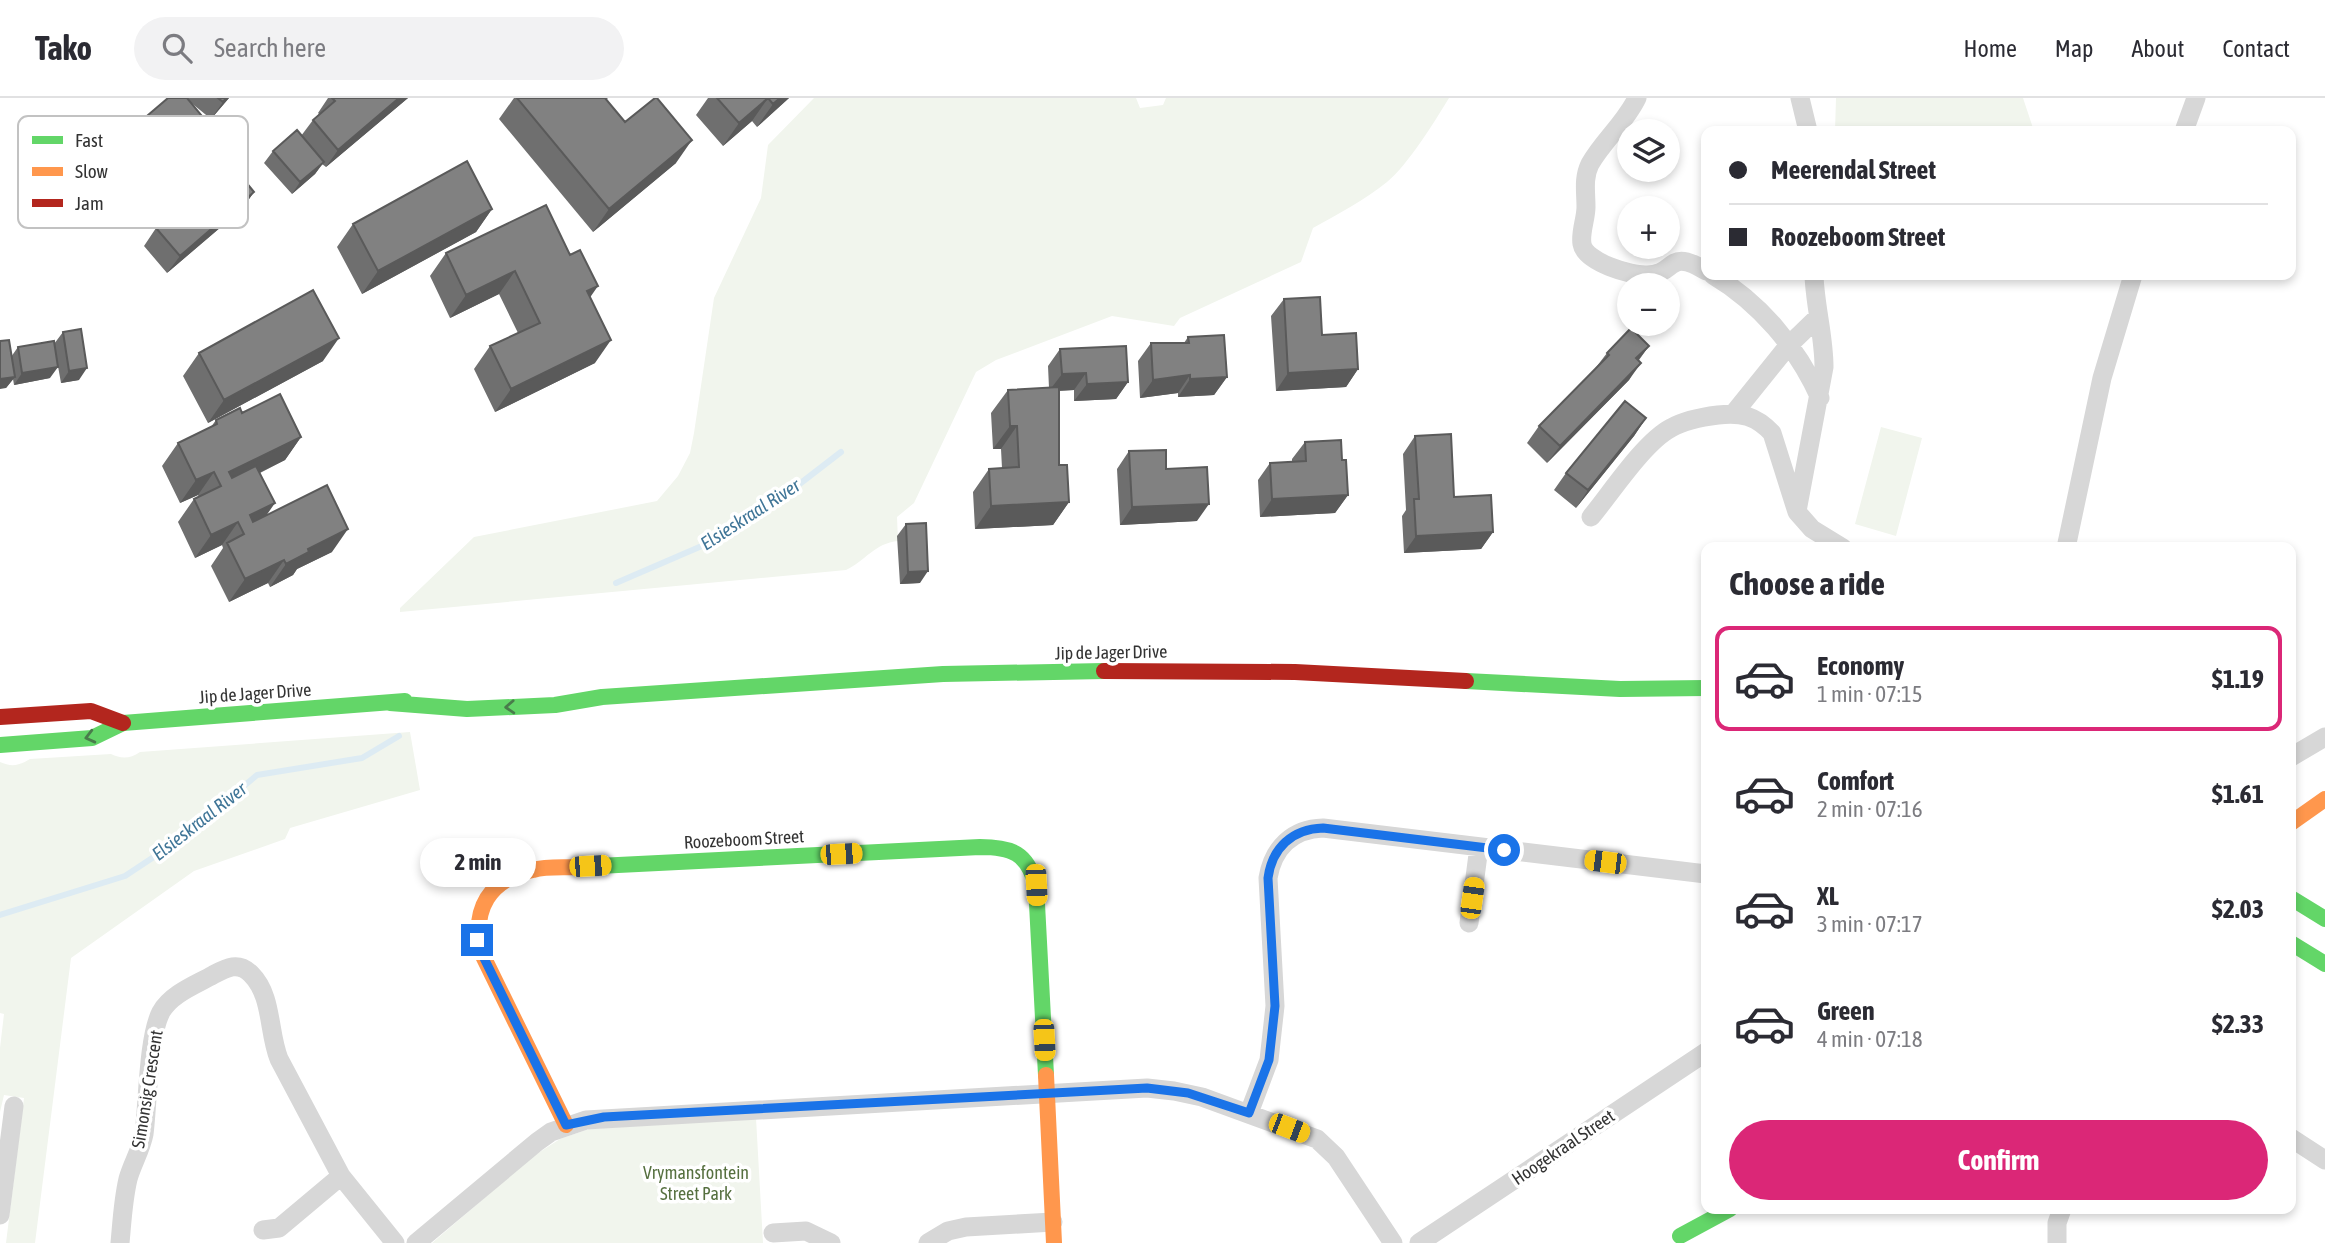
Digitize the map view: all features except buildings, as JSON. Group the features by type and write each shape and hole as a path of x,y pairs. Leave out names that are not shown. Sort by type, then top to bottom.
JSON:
{"main road":[{"name":"Jip de Jager Drive","path":"0,745 92,738 123,723 390,702 467,709 555,705 603,697 943,674 1154,670 1295,672 1620,689 1701,688"},
{"name":"Jip de Jager Drive","path":"1620,689 1701,701"},
{"name":"Jip de Jager Drive","path":"0,718 90,711 123,723"},
{"path":"2296,819 2325,799"},
{"name":"Roozeboom Street","path":"566,1125 477,940 477,919 487,895 503,881 535,869 980,847 1007,848 1026,860 1036,885 1054,1243"},
{"path":"2296,901 2325,919"},
{"path":"2296,946 2325,964"},
{"path":"1674,1239 1703,1214"},
{"path":"1674,1239 1722,1214"}],"street":[{"path":"1637,98 1625,119 1589,167 1585,177 1583,249 1588,257 1595,261 1639,275 1656,274 1680,261 1692,262 1701,268"},
{"path":"1800,98 1807,126"},
{"path":"2186,126 2196,98"},
{"path":"1721,280 1757,307 1806,370 1820,398"},
{"path":"1797,512 1820,398 1824,345 1814,280"},
{"path":"2067,542 2102,378 2131,280"},
{"path":"1734,413 1788,346 1818,317"},
{"path":"1591,517 1653,441 1670,428 1704,416 1734,413 1750,416 1772,433 1797,512 1812,529 1833,542"},
{"path":"2296,754 2325,737"},
{"path":"1249,1113 1269,1060 1275,1006 1268,878 1279,848 1295,835 1313,828 1323,828 1701,873"},
{"path":"1469,923 1479,848"},
{"name":"Simonsig Crescent","path":"120,1243 125,1190 143,1137 154,1042 161,1013 179,994 229,966 250,972 257,982 269,1012 279,1059 341,1176 395,1243"},
{"name":"Hoogekraal Street","path":"1419,1243 1701,1055"},
{"path":"416,1243 551,1132 566,1125 604,1117 1046,1092 1160,1089 1202,1097 1310,1135 1331,1150 1393,1243"},
{"path":"0,1215 5,1139 14,1106"},
{"path":"2296,1141 2325,1160"},
{"path":"263,1230 279,1228 341,1176"},
{"path":"2057,1243 2057,1223 2060,1214"},
{"path":"937,1241 966,1227 1053,1222"},
{"path":"773,1233 806,1231 831,1243"}],"green space":[{"path":"814,98 1136,98 1140,108 1163,105 1166,98 1449,98 1421,142 1387,182 1351,207 1313,228 1301,262 1180,318 1174,326 1112,316 996,360 976,372 914,503 897,517 898,541 883,545 846,570 400,612 400,608 474,537 657,501 678,476 690,453 714,298 761,198 768,145"},
{"path":"1836,98 2023,98 2032,126 1835,126"},
{"path":"1881,427 1922,438 1896,536 1855,524"},
{"path":"410,732 420,790 290,828 285,839 194,871 71,958 35,1243 6,1243 24,1098 4,1095 0,1112 0,1048 4,1014 0,1013 0,762 15,765 30,759 111,754 126,758 140,752"},
{"name":"Vrymansfontein Street Park","path":"756,1118 763,1243 432,1243 532,1157 560,1139 589,1129"}],"waterway":[{"name":"Elsieskraal River","path":"616,583 711,542 771,506 841,452"},
{"name":"Elsieskraal River","path":"0,915 125,876 184,837 257,775 362,758 399,736"}],"traffic: fast":[{"path":"390,703 467,709 555,705 602,697 943,674 1104,671"},
{"path":"1466,681 1620,689 1701,688"},
{"path":"0,745 92,738 123,723 405,701"},
{"path":"578,867 980,847 1001,848 1017,854 1028,866 1036,885 1046,1075"},
{"path":"2296,901 2325,919"},
{"path":"2296,946 2325,964"},
{"path":"1680,1236 1721,1214"}],"traffic: slow":[{"path":"2296,819 2325,799"},
{"path":"566,1125 481,952 479,922 487,898 505,881 518,874 538,869 578,867"},
{"path":"1046,1075 1054,1243"}],"traffic: jam":[{"path":"1104,671 1295,672 1466,681"},
{"path":"0,717 91,711 123,723"}],"route":[{"path":"477,940 566,1125 604,1117 1147,1088 1188,1093 1249,1113 1269,1060 1273,1027 1275,1006 1268,878 1273,857 1279,848 1295,835 1313,828 1323,828 1504,850"}]}
